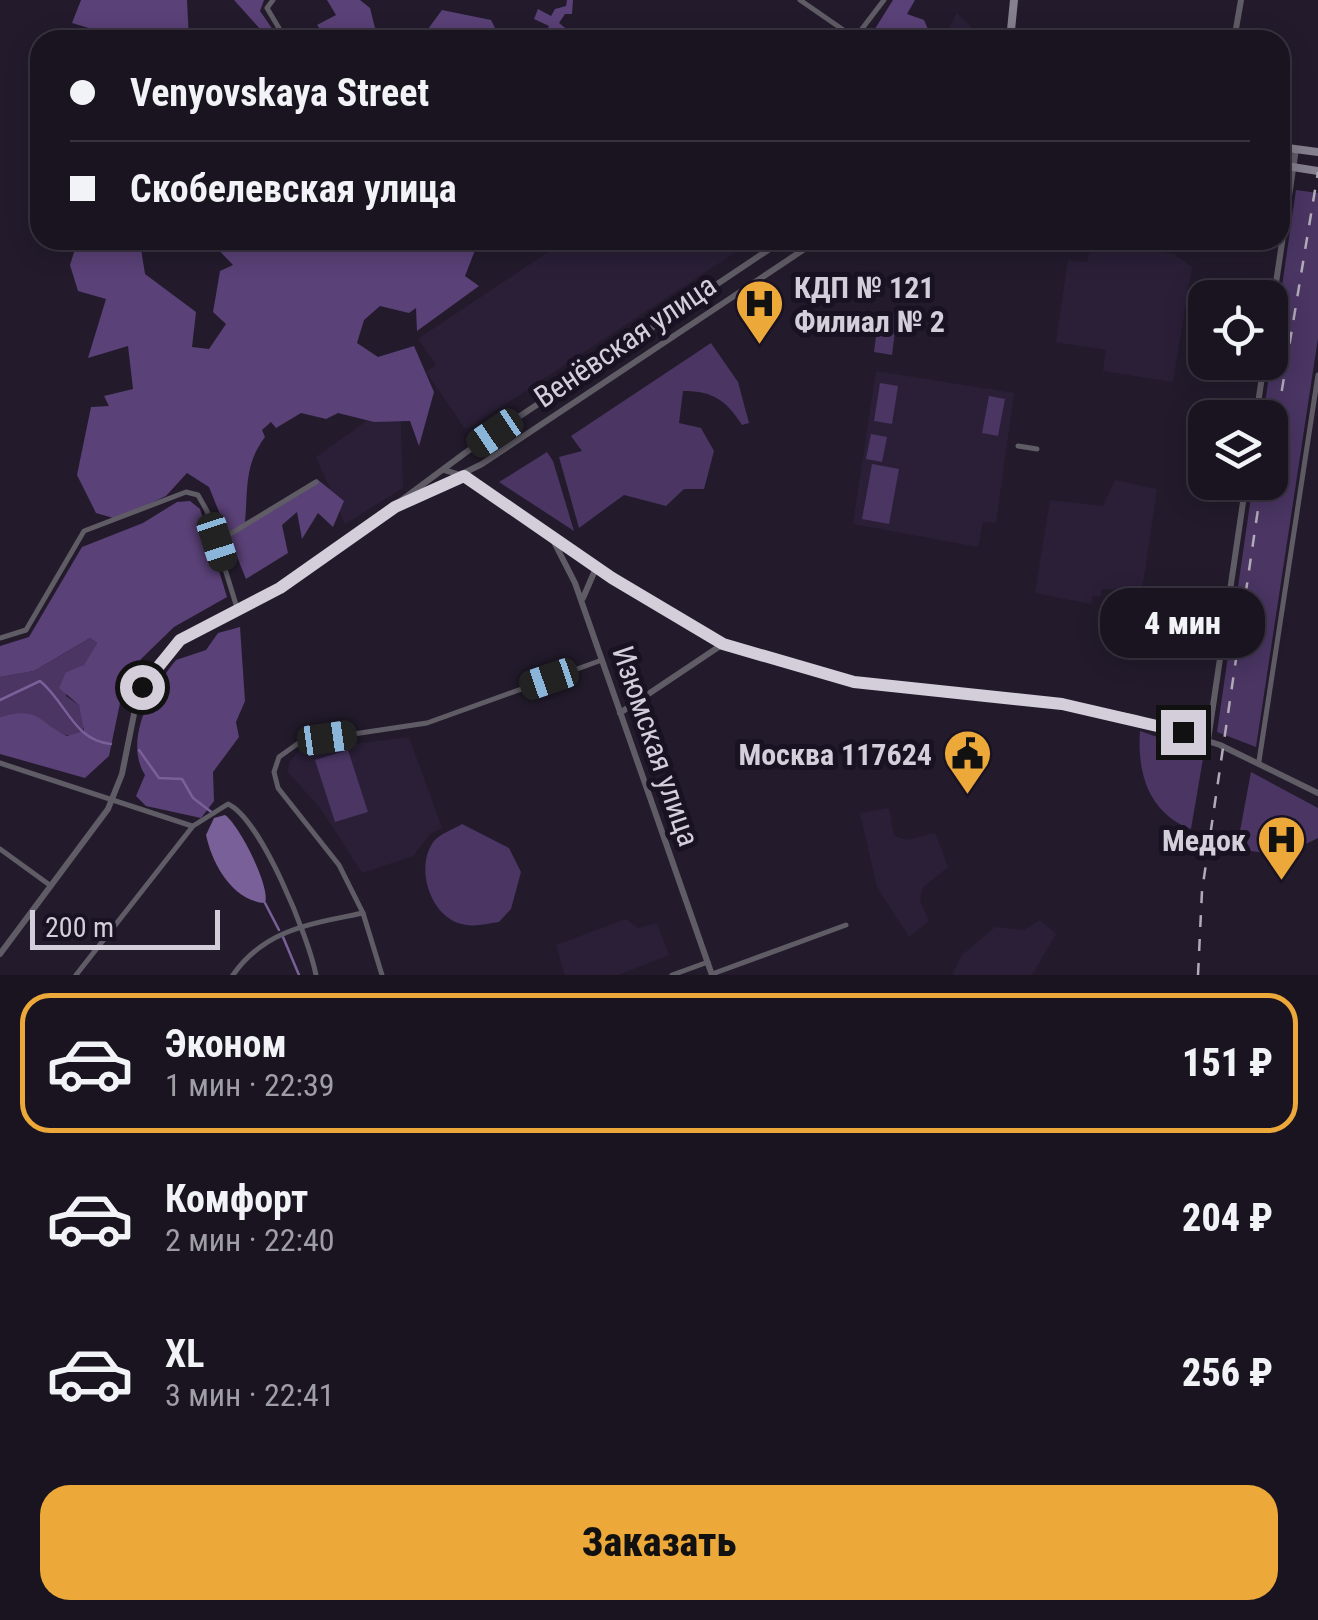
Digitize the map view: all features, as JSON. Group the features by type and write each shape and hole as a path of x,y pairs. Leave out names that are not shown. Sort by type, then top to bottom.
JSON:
{"main road":[{"path":"1011,30 1014,0"},
{"path":"1290,148 1318,152"},
{"path":"1290,168 1318,171"}],"street":[{"path":"273,0 267,8 280,30"},
{"path":"800,0 843,30"},
{"path":"861,30 884,0"},
{"path":"1236,30 1241,0"},
{"path":"1290,188 1296,149"},
{"name":"Венёвская улица","path":"395,507 465,454 769,250"},
{"name":"Венёвская улица","path":"395,507 464,476 803,250"},
{"path":"1276,280 1281,250"},
{"path":"743,267 745,278 754,282"},
{"path":"702,294 712,301 712,311"},
{"path":"1258,761 1318,375"},
{"path":"1018,446 1037,449"},
{"path":"464,476 458,466 465,454"},
{"path":"482,464 476,478 483,490"},
{"path":"443,470 464,476 596,568 723,644 854,682 1062,704 1137,718 1208,740 1318,793"},
{"path":"217,542 316,482"},
{"path":"0,638 26,630 84,532 186,492 198,496 238,611"},
{"path":"1208,740 1243,500"},
{"path":"0,954 114,798 133,710 150,673 180,640 294,580 395,507"},
{"name":"Изюмская улица","path":"549,536 563,554 583,604 712,975"},
{"path":"583,604 584,590 596,568"},
{"path":"620,713 723,644"},
{"path":"382,975 363,913 339,865 278,788 274,772 279,757 300,742 426,723 602,660"},
{"path":"0,764 193,826"},
{"path":"76,975 193,826 222,804 237,808 302,926 316,975"},
{"path":"0,850 50,886"},
{"path":"232,975 263,941 302,926 363,913"},
{"path":"712,975 846,925"},
{"path":"672,975 708,962"}],"shaded area":[{"path":"81,0 187,0 188,30 95,30 72,23"},
{"path":"234,0 264,0 260,11 273,30 261,30"},
{"path":"327,0 360,0 370,8 376,30 321,30 317,25 336,15"},
{"path":"567,0 573,0 572,14 565,14 559,23 568,30 547,30 549,26 534,19 538,9 551,16 555,9 566,6"},
{"path":"893,0 915,0 907,14 924,20 928,30 874,30"},
{"path":"442,10 491,20 496,30 427,30"},
{"path":"957,13 974,30 948,30"},
{"path":"1296,190 1318,193 1318,338 1256,747 1217,732 1251,500 1288,500 1288,400 1265,400 1268,380 1288,380 1288,280 1283,280"},
{"path":"75,250 141,250 145,274 196,312 192,347 209,349 226,324 213,312 220,271 233,265 219,250 475,250 465,276 479,286 417,331 416,308 409,313 380,306 364,320 357,343 378,357 414,346 434,392 419,446 410,421 374,422 338,413 326,419 301,413 276,428 271,422 262,430 265,437 253,457 248,478 245,522 317,479 344,501 333,527 318,513 302,539 297,512 282,525 288,553 246,579 209,487 187,473 166,496 117,519 96,513 77,475 91,407 109,406 104,396 133,389 128,346 88,358 106,299 78,291 70,265"},
{"path":"551,250 736,252 466,430 426,372 436,365 418,339"},
{"path":"1090,250 1149,250 1174,254 1192,267 1173,382 1103,371 1106,350 1056,342 1068,260 1087,262"},
{"path":"879,312 897,315 892,355 874,352"},
{"path":"711,343 738,382 749,423 742,425 724,403 711,395 683,391 679,423 701,428 714,451 704,489 684,489 666,506 624,495 579,528 559,457 582,451 571,436"},
{"path":"876,371 1014,393 996,523 983,522 978,547 853,524"},
{"path":"880,383 898,386 892,424 874,421"},
{"path":"989,396 1005,399 998,436 982,433"},
{"path":"400,397 403,488 345,524 316,457"},
{"path":"871,434 887,437 882,462 866,459"},
{"path":"547,452 553,461 574,531 499,482"},
{"path":"872,464 899,469 889,524 862,519"},
{"path":"1115,480 1157,489 1142,591 1102,589 1100,597 1093,596 1091,604 1035,593 1050,500 1103,506"},
{"path":"190,501 200,509 227,597 174,627 141,659 120,703 109,756 85,778 0,754 0,717 31,714 67,736 84,731 79,705 59,688 66,672 84,665 97,643 90,638 34,671 0,677 0,646 29,637 82,547 143,523 177,502"},
{"path":"240,627 245,701 236,722 239,737 213,772 214,801 201,818 146,806 136,796 145,775 137,746 150,700 176,660 206,650 218,633"},
{"path":"90,638 97,643 84,666 66,672 66,696 79,705 85,725 79,736 59,733 23,716 0,717 0,677 34,671"},
{"path":"1140,731 1204,753 1191,829 1164,813 1148,789 1143,776"},
{"path":"409,737 442,828 430,834 413,856 362,873 321,809 287,771 290,762 299,751"},
{"path":"348,750 368,812 335,822 315,760"},
{"path":"1251,772 1318,808 1318,838 1279,852 1237,847"},
{"path":"889,808 894,836 907,840 935,833 948,867 923,887 920,901 929,921 909,937 877,887 860,813"},
{"path":"225,815 253,857 265,903 253,901 233,888 213,857 206,835 214,818"},
{"path":"462,824 509,848 521,872 511,909 499,922 458,923 439,909 428,888 428,851 437,838"},
{"path":"626,919 638,928 657,923 669,955 618,975 565,975 556,945"},
{"path":"1040,920 1056,934 1032,975 952,975 962,955 995,927 1024,930"}],"waterway":[{"path":"0,700 40,681 88,736 111,744"},
{"path":"139,750 159,778 182,779 193,798 214,814"},
{"path":"265,903 279,930"},
{"path":"283,937 299,975"}],"railway":[{"path":"1280,400 1318,172"},
{"path":"1198,975 1202,891 1259,500"}],"place":[{"name":"КДП № 121 Филиал № 2","path":"759,346"},
{"name":"Москва 117624","path":"967,796"},
{"name":"Медок","path":"1281,882"}],"route":[{"path":"142,687 158,662 180,640 294,580 395,507 464,476 658,608 723,644 854,682 952,696 1062,704 1137,718 1183,732"}]}
